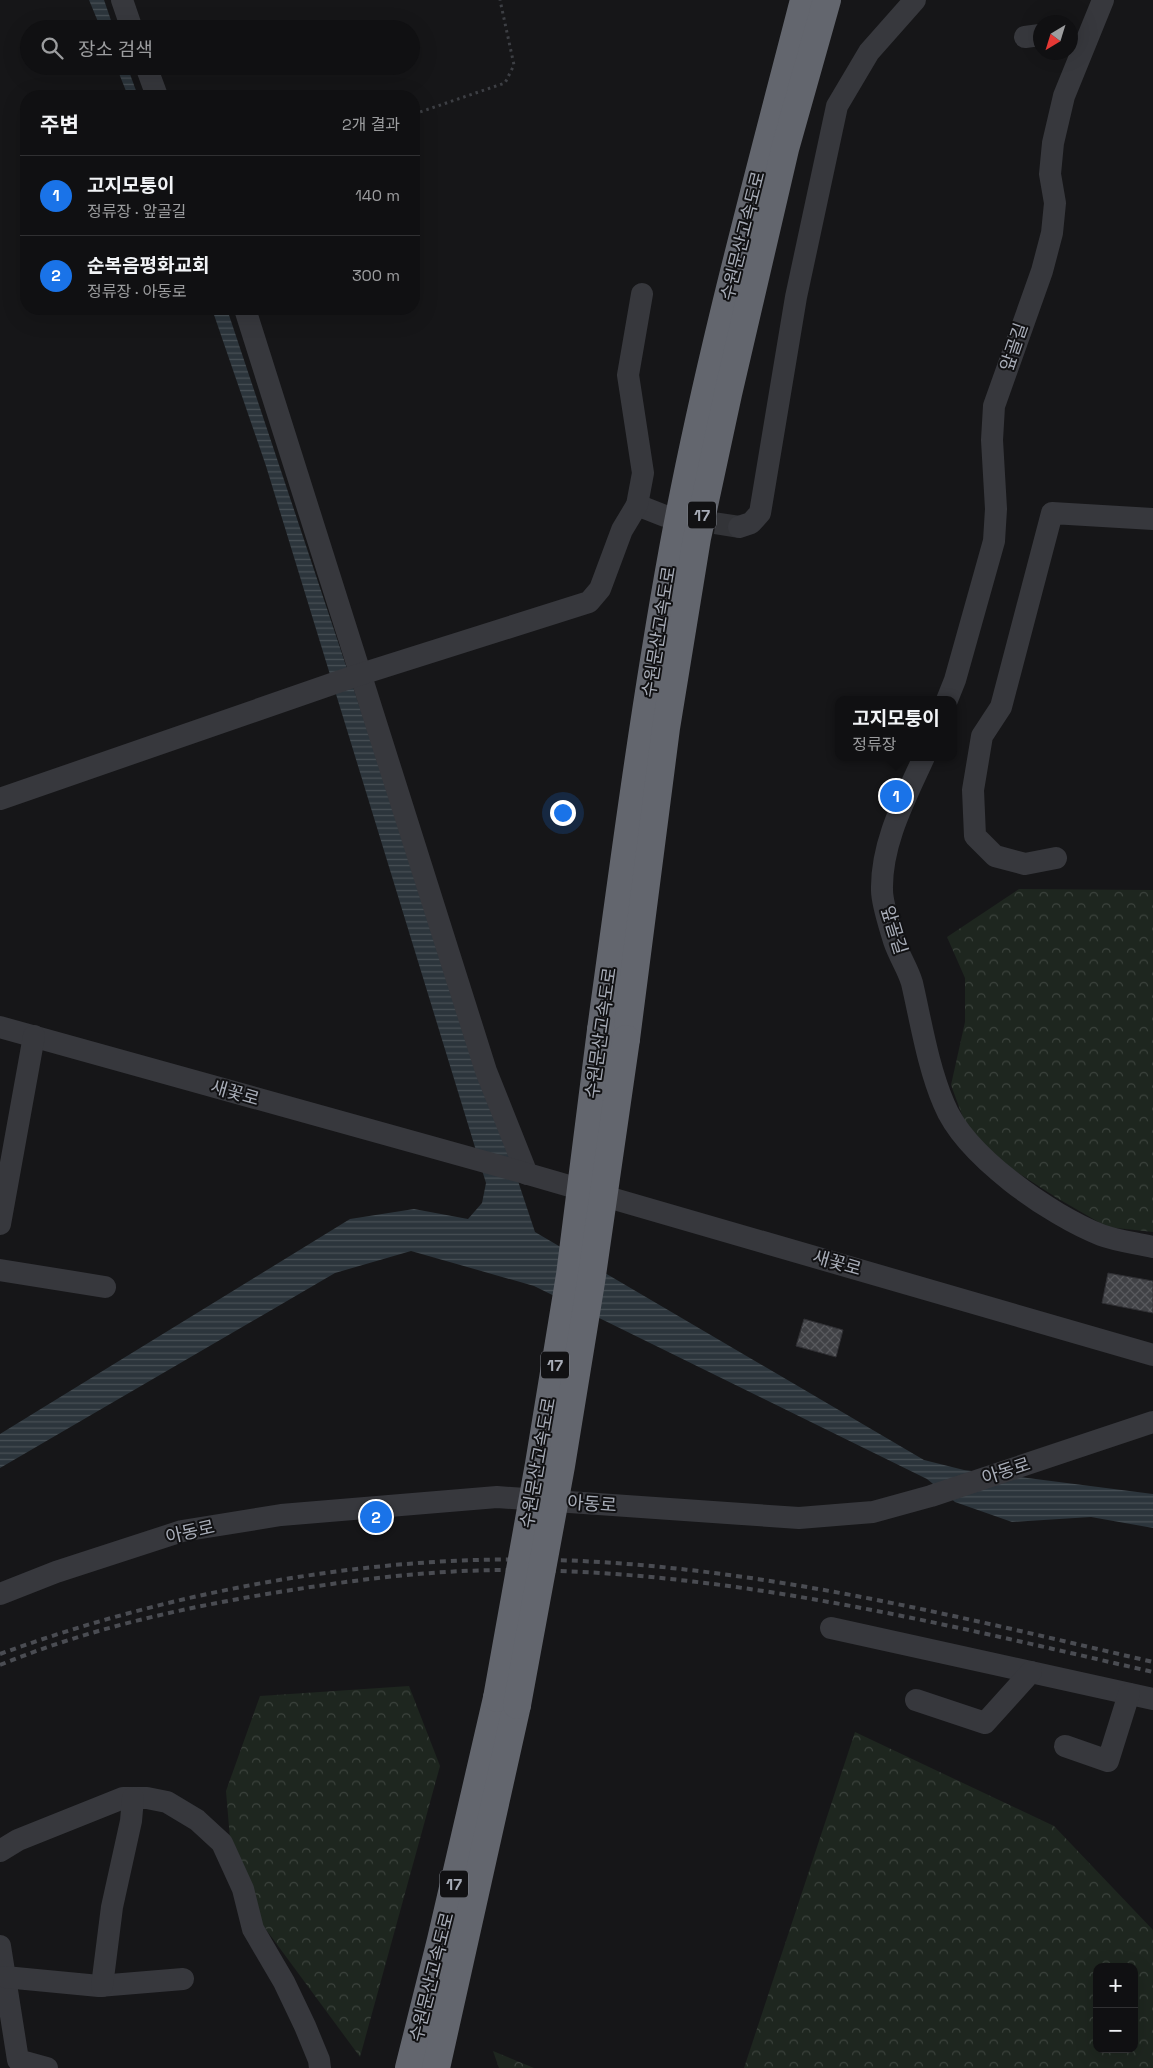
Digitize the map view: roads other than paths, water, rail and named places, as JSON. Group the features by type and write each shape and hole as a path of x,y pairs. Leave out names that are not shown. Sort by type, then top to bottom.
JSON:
{"highway":[{"name":"수원문산고속도로","path":"613,1034 640,750 673,549 701,411 730,285 804,0"},
{"name":"수원문산고속도로","path":"436,2068 507,1702 539,1464 697,538 728,394 785,149 826,0"},
{"name":"수원문산고속도로","path":"409,2068 441,1940 507,1702"}],"street":[{"path":"122,0 129,20"},
{"path":"739,527 751,522 760,513 796,297 837,106 869,52 915,0"},
{"name":"앞골길","path":"1078,42 1103,0"},
{"name":"앞골길","path":"948,696 974,616 994,542 996,509 992,440 994,406 1042,271 1052,233 1055,204 1050,174 1053,142 1073,60"},
{"path":"149,75 155,90"},
{"path":"0,799 358,675 589,602 600,589 622,530 637,505 643,473 628,375 642,294"},
{"path":"247,315 358,675 486,1071 524,1173"},
{"path":"637,505 665,516"},
{"path":"1056,858 1025,864 995,856 975,836 973,790 982,736 1001,707 1052,513 1153,519"},
{"name":"앞골길","path":"922,761 886,849 882,891 894,942 911,980 944,1105 961,1132 986,1159 1015,1184 1059,1215 1103,1235 1153,1247"},
{"name":"새꽃로","path":"0,1027 524,1173 1153,1355"},
{"path":"0,1224 34,1036"},
{"path":"0,1270 106,1287"},
{"name":"아동로","path":"0,1594 56,1572 182,1531 281,1515 497,1497 799,1518 873,1512 931,1496 1153,1422"},
{"path":"832,1628 1153,1699"},
{"path":"916,1700 985,1724 1031,1672"},
{"path":"1065,1746 1108,1761 1129,1694"},
{"path":"0,1851 18,1840 124,1798 147,1798 167,1802 196,1820 222,1843 243,1889 253,1929 284,1982 305,2026 319,2060 320,2068"},
{"path":"102,1986 112,1907 129,1830 133,1798"},
{"path":"0,1946 18,2060 47,2068"},
{"path":"5,1977 102,1986 183,1979"}],"tunnel":[{"path":"683,518 739,527"}],"railway":[{"path":"0,1654 133,1612 273,1581 344,1570 415,1563 555,1560 631,1564 781,1583 931,1611 1153,1662"},
{"path":"0,1665 98,1631 165,1614 233,1600 393,1576 456,1571 520,1570 600,1573 760,1590 918,1619 1153,1672"}],"place":[{"name":"고지모퉁이","path":"896,796"},
{"name":"순복음평화교회","path":"376,1517"}]}
